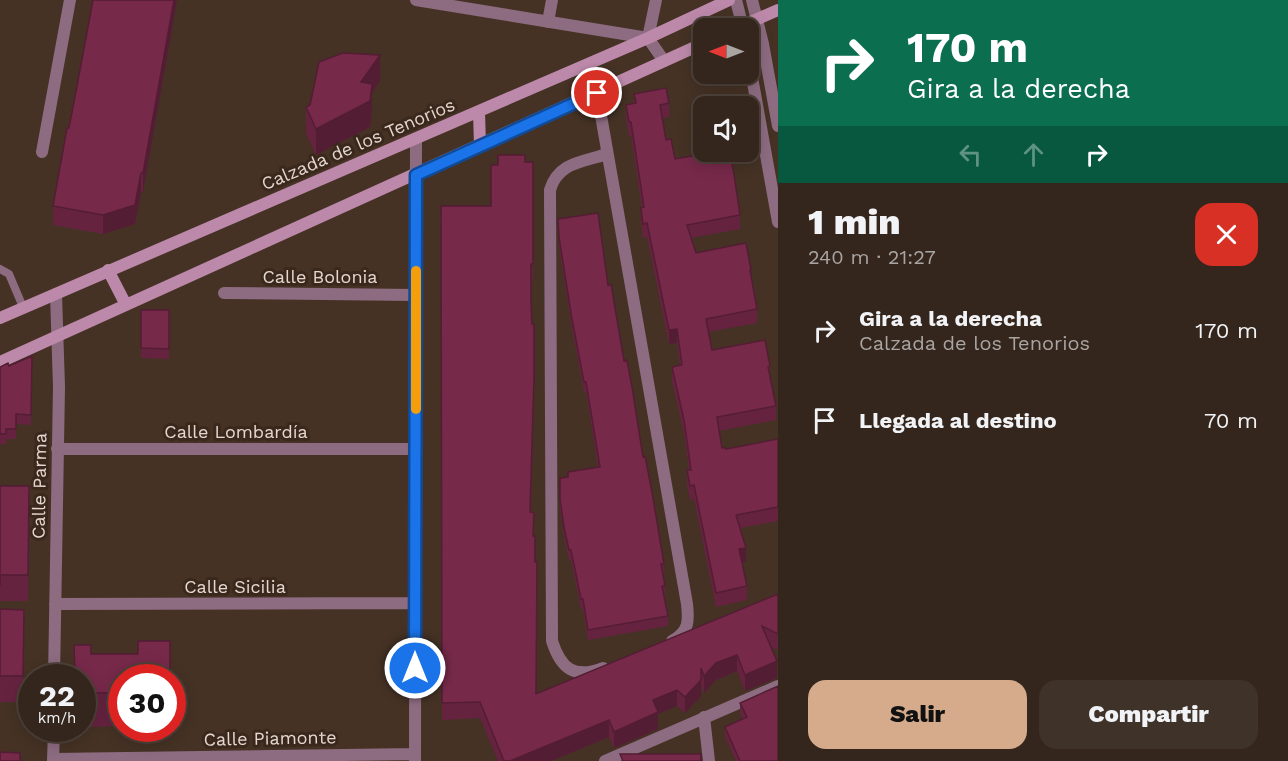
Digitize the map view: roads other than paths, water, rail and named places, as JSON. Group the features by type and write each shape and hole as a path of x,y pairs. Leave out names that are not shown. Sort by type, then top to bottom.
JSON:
{"street":[{"path":"42,152 70,0"},
{"path":"416,0 474,5 548,22 648,38 664,61"},
{"path":"548,22 552,0"},
{"path":"648,38 656,0"},
{"name":"Calzada de los Tenorios","path":"0,318 479,112 729,0"},
{"path":"736,0 739,18"},
{"path":"752,0 756,18"},
{"path":"759,19 778,10"},
{"path":"759,30 778,126"},
{"path":"0,362 693,49"},
{"path":"753,84 778,222"},
{"path":"597,93 687,604 689,624 684,633 664,644"},
{"path":"479,112 480,145"},
{"path":"415,758 416,139"},
{"path":"607,154 562,169 553,178 550,190 552,641 557,657 567,668 578,673 591,672 612,664"},
{"path":"108,270 126,305"},
{"name":"Calle Bolonia","path":"224,293 416,295"},
{"name":"Calle Parma","path":"54,664 59,387 56,294"},
{"name":"Calle Lombardía","path":"57,449 416,449"},
{"name":"Calle Sicilia","path":"55,604 415,603"},
{"path":"605,761 778,686"},
{"path":"704,717 709,761"},
{"path":"53,760 54,742"},
{"name":"Calle Piamonte","path":"53,760 415,758"}],"lane":[{"path":"0,269 9,274 23,307"}]}
